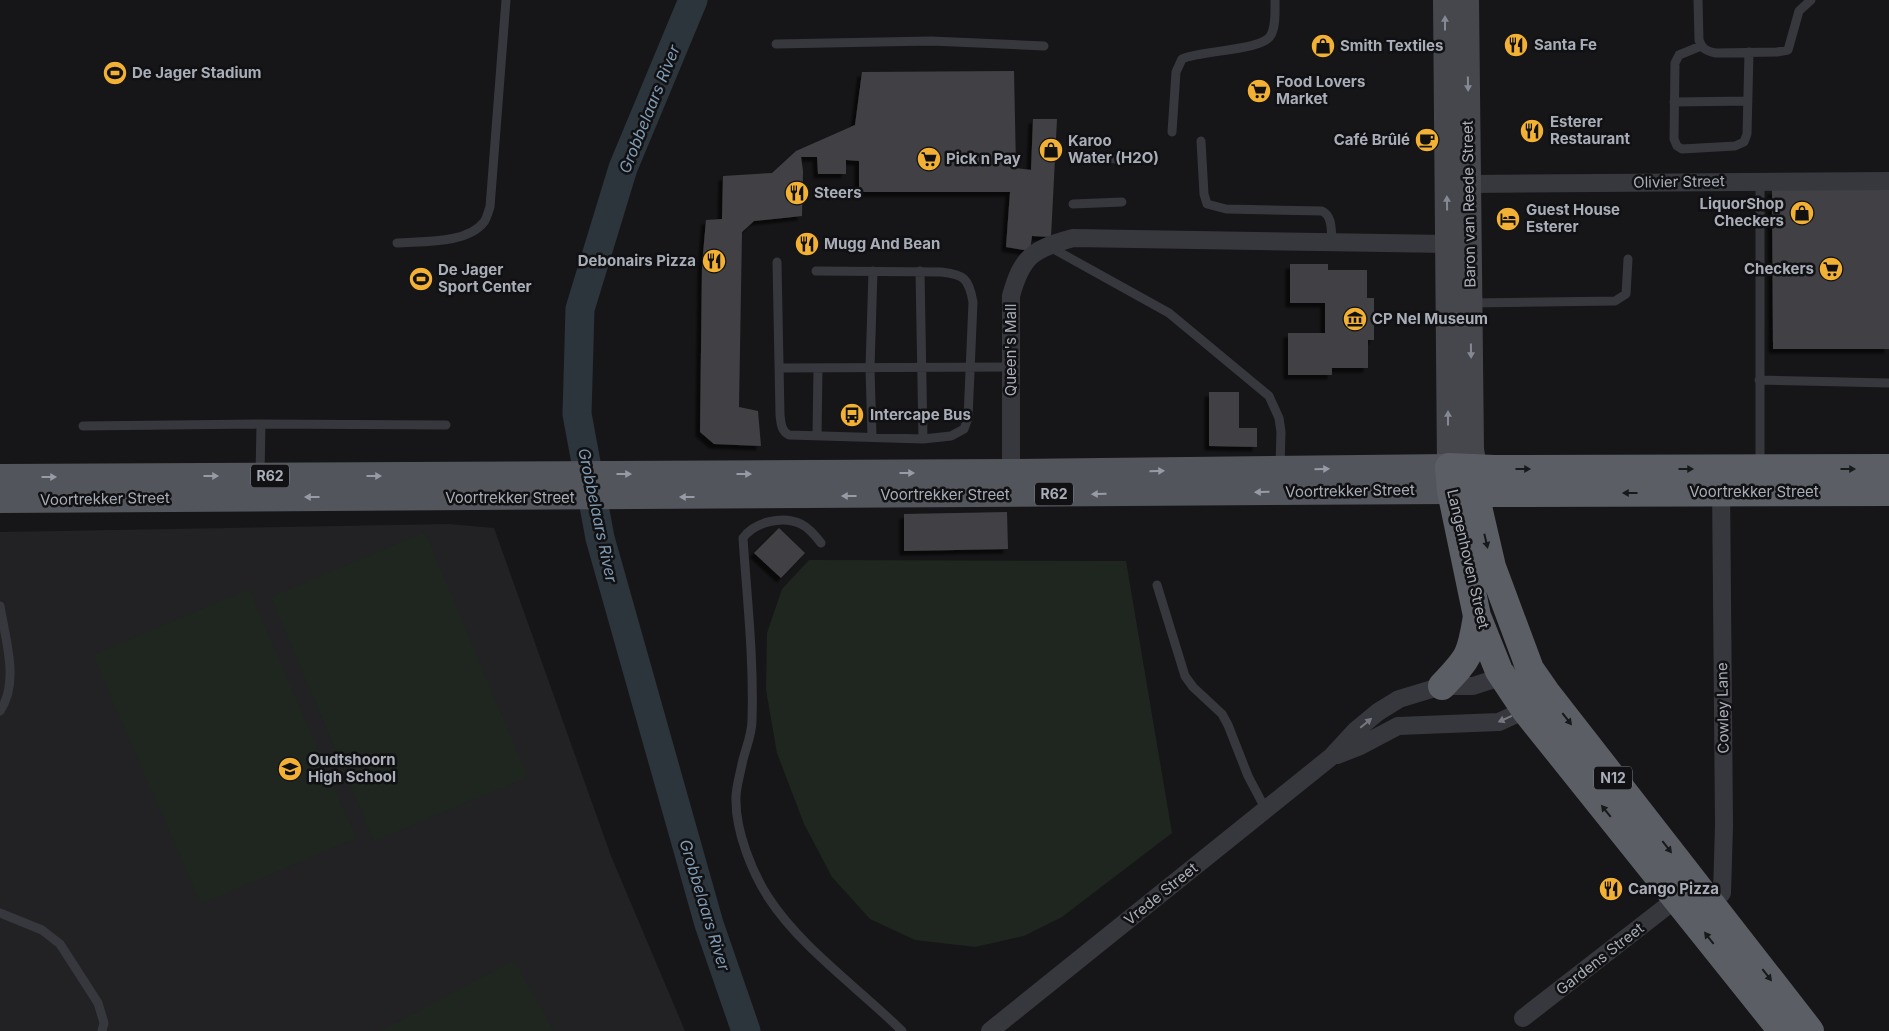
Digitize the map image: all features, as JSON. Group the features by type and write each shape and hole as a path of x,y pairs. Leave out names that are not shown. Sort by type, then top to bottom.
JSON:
{"highway":[{"name":"Voortrekker Street","path":"1760,481 1889,468"},
{"name":"Voortrekker Street","path":"1463,480 1760,481 1889,492"},
{"name":"Langenhoven Street","path":"1463,480 1478,616 1502,676 1525,710 1782,1031"},
{"name":"Langenhoven Street","path":"1463,480 1479,511 1492,567 1530,669 1810,1031"},
{"path":"1442,686 1467,660 1473,644 1478,616"}],"main road":[{"name":"Baron van Reede Street","path":"1445,0 1448,244 1463,480"},
{"name":"Baron van Reede Street","path":"1463,480 1472,449 1468,0"},
{"name":"Voortrekker Street","path":"1011,483 1280,470 1463,480"},
{"name":"Voortrekker Street","path":"0,477 258,487 1463,480"},
{"name":"Voortrekker Street","path":"0,500 258,487"}],"street":[{"name":"Olivier Street","path":"1469,184 1760,181 1889,182"},
{"name":"Queen's Mall","path":"1011,483 1011,296 1024,263 1046,245 1073,238 1448,244"},
{"name":"Cowley Lane","path":"1712,904 1722,893 1724,869 1721,481"},
{"name":"Vrede Street","path":"990,1031 1331,757 1378,712 1400,699 1442,686 1473,686 1530,669"},
{"name":"Vrede Street","path":"1331,757 1360,746 1398,726 1499,722 1525,710 1546,692"},
{"path":"1676,899 1691,896 1712,904"},
{"name":"Gardens Street","path":"1523,1018 1676,899"}],"lane":[{"path":"397,243 449,239 474,232 486,221 490,207 506,0"},
{"path":"1172,132 1176,72 1182,59 1189,56 1259,44 1268,40 1273,32 1275,0"},
{"path":"1698,0 1699,40 1701,46 1706,51 1716,53 1788,50 1799,11 1811,0"},
{"path":"776,44 931,41 1044,46"},
{"path":"1701,46 1679,55 1674,69 1674,139 1676,146 1682,149 1735,146 1744,142 1748,134 1749,52"},
{"path":"1674,102 1748,101"},
{"path":"1202,141 1204,194 1207,204 1226,210 1322,211 1329,216 1332,242"},
{"path":"1073,157 1119,159"},
{"path":"1760,181 1760,481"},
{"path":"1073,204 1122,202"},
{"path":"1046,245 1169,314 1269,396 1279,418 1281,432 1280,470"},
{"path":"1470,303 1615,301 1626,294 1628,259"},
{"path":"776,262 781,426 785,433 789,435 922,439 951,436 964,429 968,418 973,302 970,286 964,278 956,273 816,271"},
{"path":"872,437 870,368 873,271"},
{"path":"920,272 922,439"},
{"path":"778,368 1011,367"},
{"path":"817,436 818,368"},
{"path":"1759,380 1889,383"},
{"path":"258,487 261,424"},
{"path":"83,426 261,424 446,425"},
{"path":"821,543 810,530 799,523 787,521 776,521 757,526 748,531 743,538 751,651 752,722 750,740 742,762 735,800 745,848 752,867 768,897 796,932 902,1031"},
{"path":"1157,585 1185,676 1193,687 1222,714 1248,776 1266,810"},
{"path":"0,606 10,678 9,690 4,706 0,711"},
{"path":"0,913 42,930 60,944 98,1004 104,1023 102,1031"}],"shaded area":[{"name":"Oudtshoorn High School","path":"449,524 494,528 611,856 685,1031 0,1031 0,532"},
{"path":"425,532 528,777 374,841 271,597"},
{"path":"809,560 1126,561 1172,833 1062,917 1024,936 975,947 915,940 870,919 832,877 804,824 777,753 766,690 767,633 782,589"},
{"path":"249,589 356,838 201,904 93,655"},
{"path":"514,960 554,1031 381,1031"}],"building":[{"path":"1014,71 1016,168 1031,170 1033,119 1057,119 1051,237 1032,236 1030,251 1006,247 1010,192 859,192 859,161 846,160 846,174 818,174 817,157 801,157 803,171 802,216 754,221 742,232 739,407 758,411 761,446 714,444 700,432 702,266 706,220 722,219 723,176 772,173 796,151 855,125 862,72"},
{"name":"Checkers","path":"1772,190 1889,190 1889,349 1773,349"},
{"path":"1290,264 1328,264 1328,270 1367,270 1367,298 1374,298 1374,340 1368,340 1368,368 1332,368 1332,375 1288,375 1288,333 1325,333 1325,303 1290,303"},
{"path":"1209,392 1239,392 1239,428 1257,428 1257,447 1209,446"},
{"path":"1007,512 1008,549 904,551 904,514"},
{"path":"779,528 805,553 781,578 754,553"}],"waterway":[{"name":"Grobbelaars River","path":"693,0 623,168 580,309 577,414 600,538 709,924 746,1031"}],"place":[{"name":"Santa Fe","path":"1516,45"},
{"name":"Smith Textiles","path":"1323,46"},
{"name":"De Jager Stadium","path":"115,73"},
{"name":"Food Lovers Market","path":"1259,91"},
{"name":"Esterer Restaurant","path":"1532,131"},
{"name":"Café Brûlé","path":"1427,140"},
{"name":"Karoo Water (H2O)","path":"1051,150"},
{"name":"Pick n Pay","path":"929,159"},
{"name":"Steers","path":"797,193"},
{"name":"LiquorShop Checkers","path":"1802,213"},
{"name":"Guest House Esterer","path":"1508,219"},
{"name":"Mugg And Bean","path":"807,244"},
{"name":"Debonairs Pizza","path":"714,261"},
{"name":"Checkers","path":"1831,269"},
{"name":"De Jager Sport Center","path":"421,279"},
{"name":"CP Nel Museum","path":"1355,319"},
{"name":"Intercape Bus","path":"852,415"},
{"name":"Oudtshoorn High School","path":"290,769"},
{"name":"Cango Pizza","path":"1611,889"}]}
